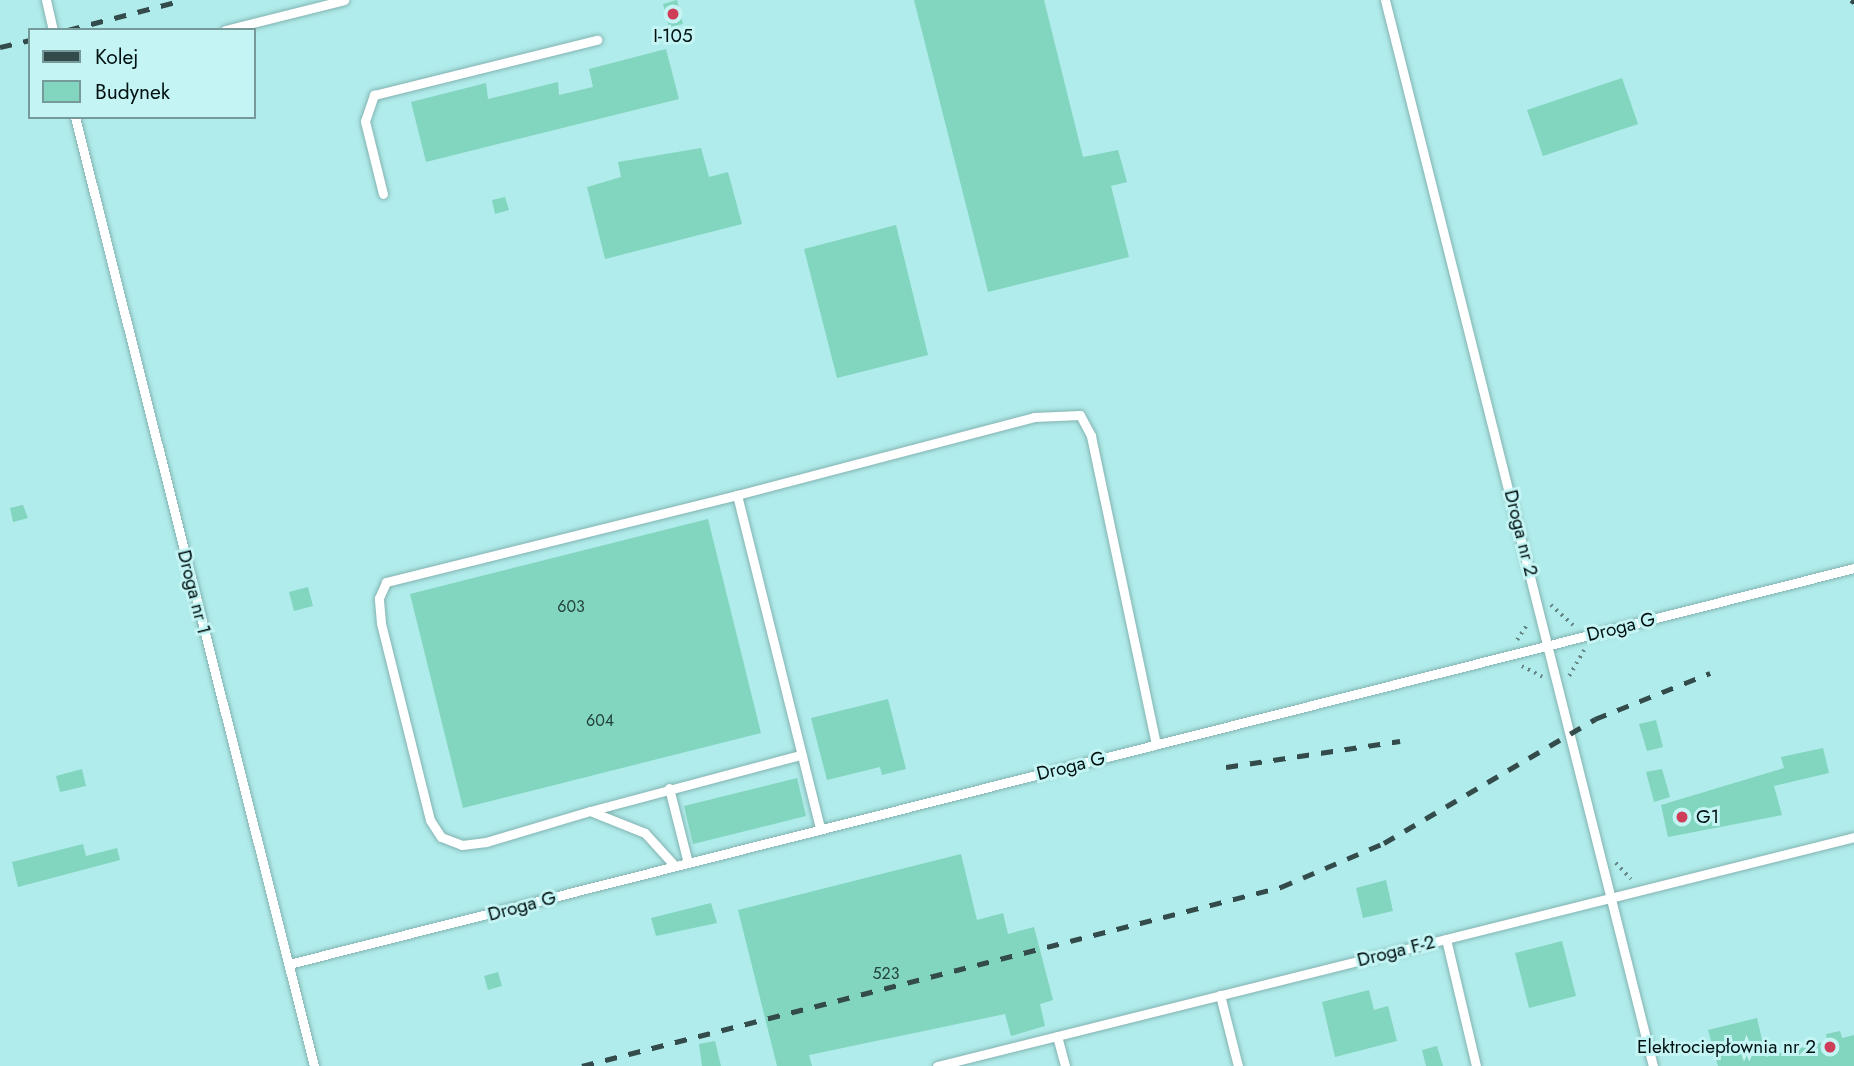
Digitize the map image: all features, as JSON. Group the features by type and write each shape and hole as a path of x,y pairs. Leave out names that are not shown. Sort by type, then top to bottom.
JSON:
{"lane":[{"path":"46,0 53,28"},
{"path":"233,28 344,0"},
{"name":"Droga nr 2","path":"1385,0 1535,586 1653,1066"},
{"path":"383,194 365,121 374,95 597,40"},
{"name":"Droga nr 1","path":"75,119 314,1066"},
{"path":"801,755 669,788 486,842 461,845 441,837 430,820 381,623 379,598 386,582 737,495 1034,417 1080,415 1091,436 1156,744"},
{"path":"737,495 820,830"},
{"name":"Droga G","path":"289,964 1854,568"},
{"path":"669,788 688,863"},
{"path":"590,811 645,833 675,866"},
{"name":"Droga F-2","path":"937,1066 1854,837"},
{"path":"1446,939 1476,1066"},
{"path":"1220,995 1238,1066"},
{"path":"1057,1036 1065,1066"}],"path":[{"path":"1535,586 1545,583 1558,616 1583,627"},
{"path":"1569,681 1577,656 1590,648"},
{"path":"1613,854 1631,879"}],"shaded area":[{"path":"0,0 1854,0 1854,1066 0,1066"}],"building":[{"name":"I-105","path":"677,0 683,24 669,27 663,4"},
{"path":"914,0 1044,0 1083,157 1118,150 1127,182 1111,186 1129,257 988,292"},
{"path":"666,49 679,99 426,162 411,102 486,83 488,99 558,82 559,95 593,87 589,69"},
{"path":"1622,78 1638,124 1543,156 1527,110"},
{"path":"701,148 709,177 728,172 742,224 605,259 587,187 621,177 618,162"},
{"path":"505,197 509,210 495,214 492,200"},
{"path":"896,225 928,355 837,378 804,249"},
{"path":"23,505 28,518 13,522 10,508"},
{"path":"708,519 761,733 463,808 410,594"},
{"path":"308,587 313,606 294,611 289,592"},
{"path":"888,699 906,769 882,775 880,767 827,780 811,718"},
{"path":"1656,720 1663,747 1647,751 1639,724"},
{"path":"1823,748 1829,773 1774,786 1782,815 1668,837 1661,805 1784,768 1781,757"},
{"path":"82,769 86,786 60,792 56,776"},
{"path":"1662,769 1670,797 1654,802 1646,772"},
{"path":"797,778 806,816 693,844 684,806"},
{"path":"83,844 86,856 117,848 120,860 18,887 12,862"},
{"path":"961,854 977,920 1003,913 1008,934 1034,927 1053,1000 1040,1004 1045,1026 1011,1036 1005,1014 809,1055 812,1066 777,1066 738,910"},
{"path":"1386,880 1393,911 1363,918 1356,888"},
{"path":"711,903 717,923 656,936 651,918"},
{"path":"1562,941 1576,996 1529,1008 1515,953"},
{"path":"498,972 502,986 488,990 484,976"},
{"path":"1369,990 1374,1010 1388,1006 1397,1041 1335,1057 1322,1002"},
{"path":"1757,1018 1766,1057 1827,1041 1826,1034 1840,1031 1842,1038 1854,1035 1854,1066 1718,1066 1708,1030"},
{"path":"715,1041 721,1066 702,1066 699,1044"},
{"path":"1437,1046 1443,1066 1426,1066 1422,1050"}],"railway":[{"path":"76,28 183,0"},
{"path":"0,47 28,40"},
{"path":"582,1066 1281,887 1384,843 1595,719 1710,673"},
{"path":"1226,767 1400,741"}],"place":[{"name":"I-105","path":"673,14"},
{"name":"G1","path":"1682,817"},
{"name":"Elektrociepłownia nr 2","path":"1830,1047"}]}
